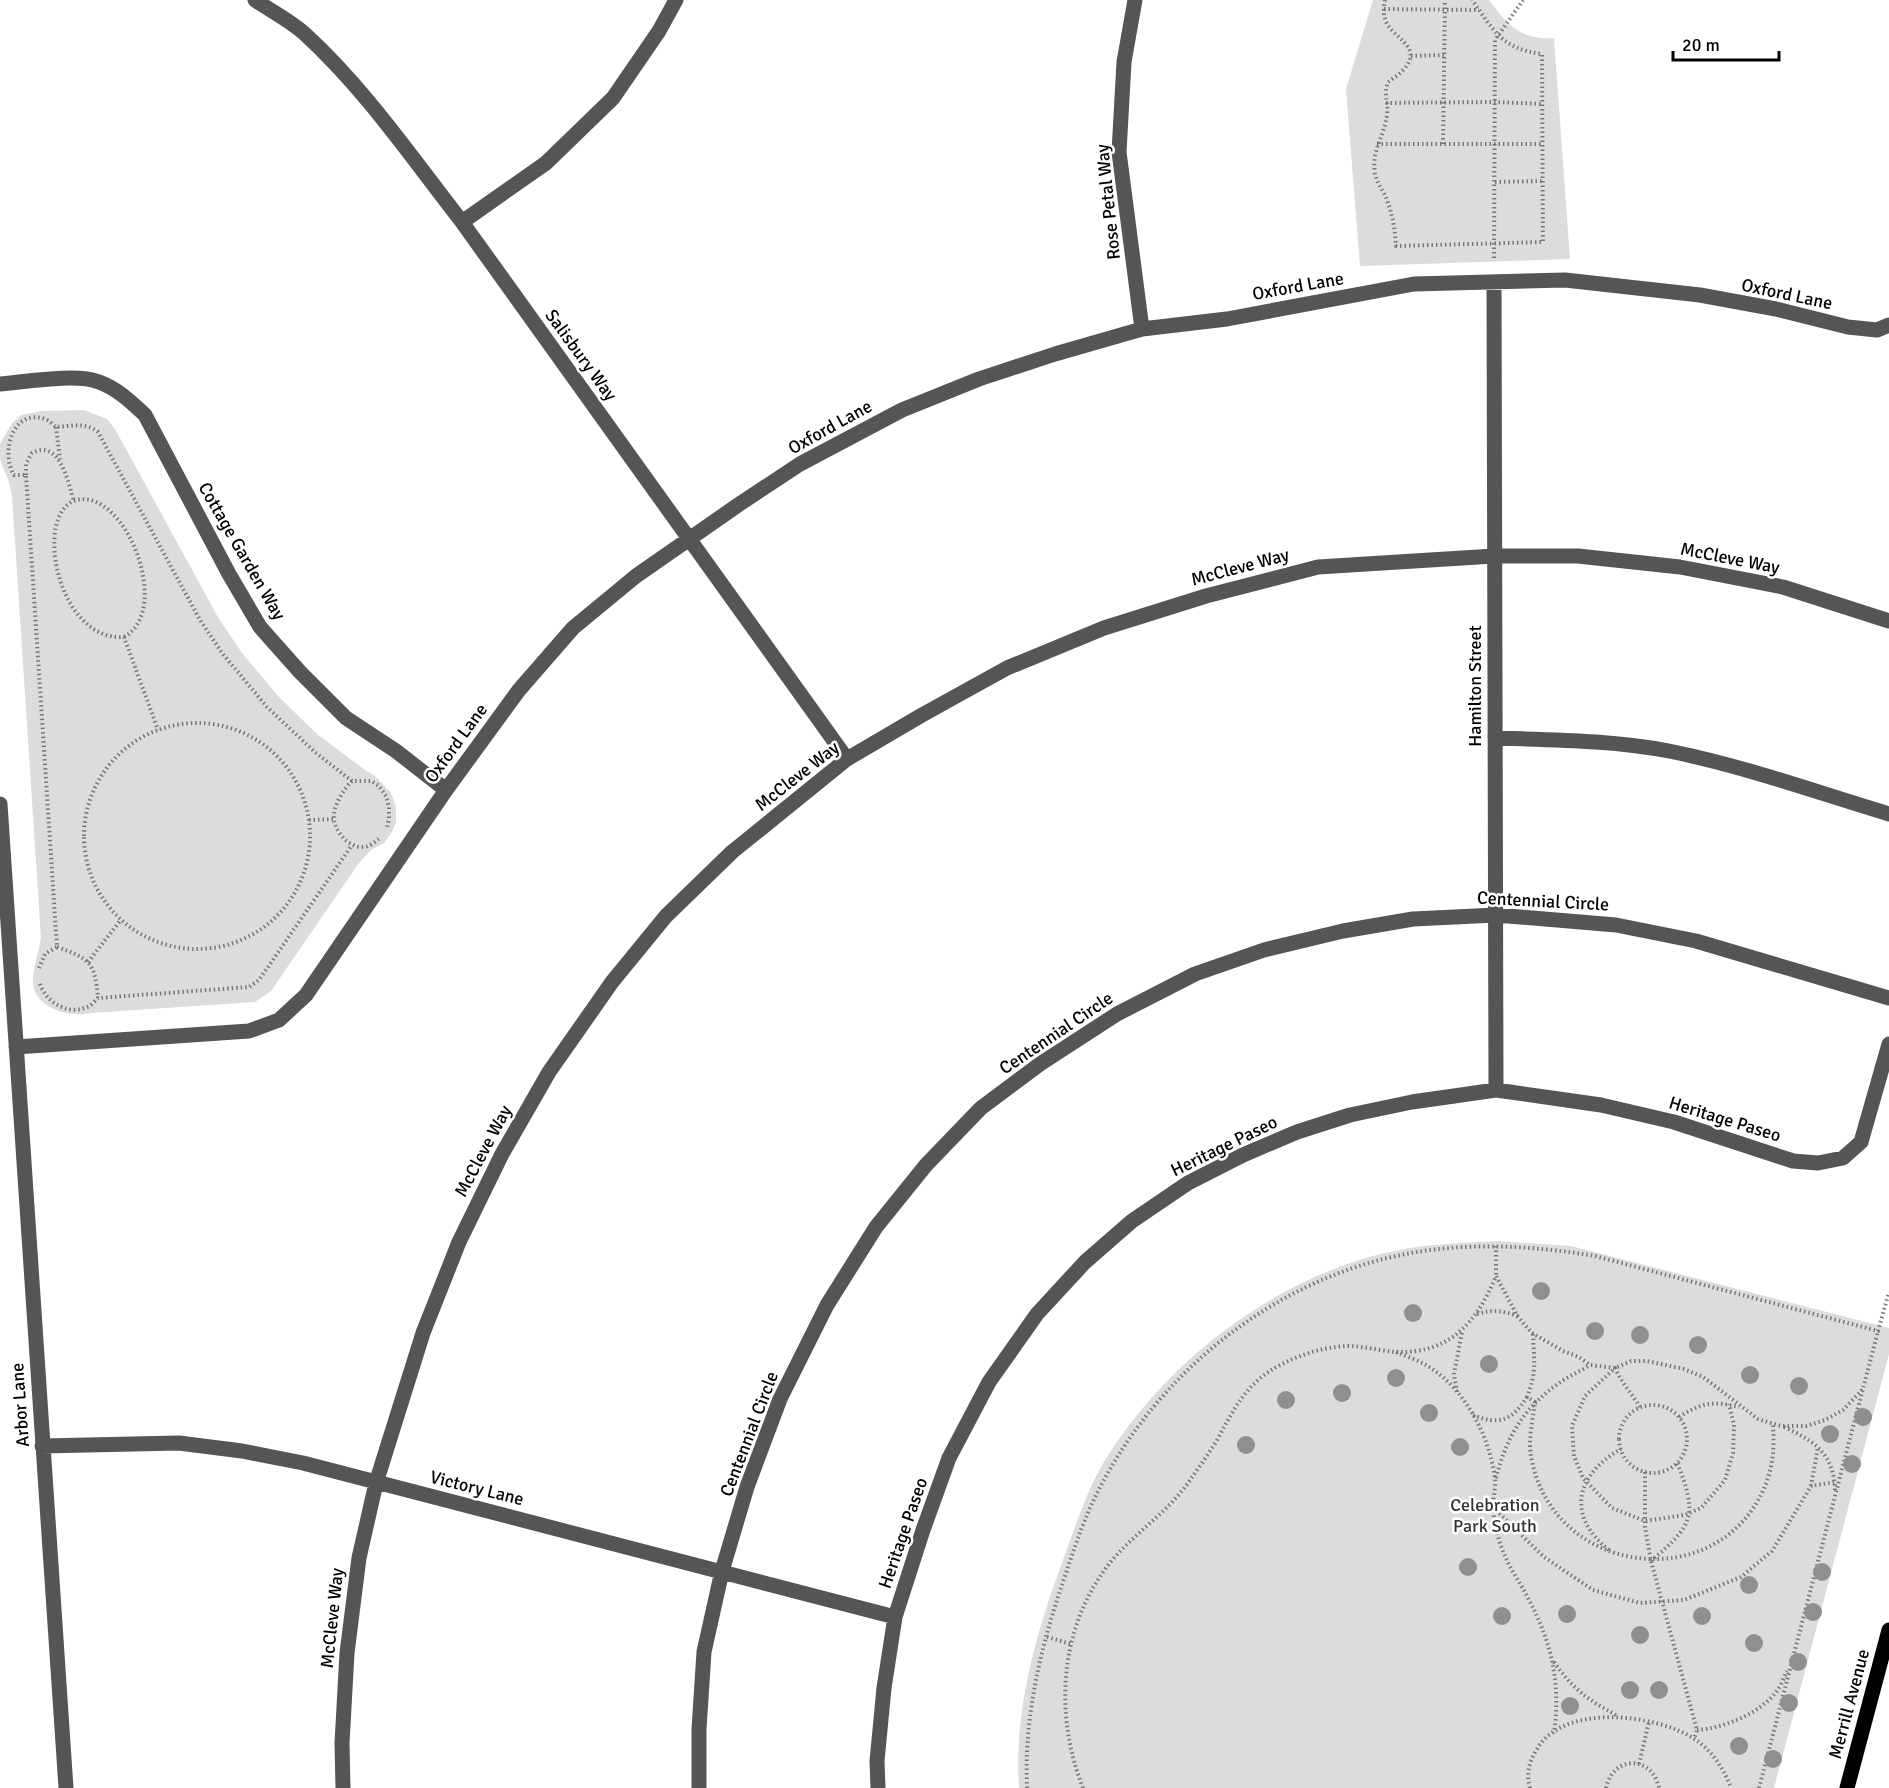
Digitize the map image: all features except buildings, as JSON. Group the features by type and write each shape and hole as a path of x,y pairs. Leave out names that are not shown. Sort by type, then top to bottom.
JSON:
{"main road":[{"name":"Merrill Avenue","path":"1847,1788 1889,1630"}],"street":[{"name":"Salisbury Way","path":"255,0 304,32 354,84 462,222 847,759"},
{"path":"462,222 546,163 613,98 659,31 676,0"},
{"name":"Rose Petal Way","path":"1135,0 1124,62 1119,152 1142,329"},
{"name":"Oxford Lane","path":"16,1047 249,1031 279,1020 306,995 446,790 519,690 573,628 636,576 800,465 902,410 980,379 1142,329 1227,319 1414,284 1576,281 1700,295 1776,309 1848,327 1877,330 1889,325"},
{"name":"Hamilton Street","path":"1494,282 1497,1090"},
{"name":"Cottage Garden Way","path":"0,384 68,379 98,381 125,396 144,415 260,627 300,672 346,718 396,751 446,790"},
{"name":"McCleve Way","path":"343,1788 342,1743 347,1653 358,1558 376,1483 423,1333 459,1242 502,1154 549,1071 612,982 666,916 732,852 847,759 1007,668 1104,628 1206,596 1318,567 1494,556 1578,555 1680,567 1783,587 1889,621"},
{"path":"1495,738 1613,743 1667,751 1722,763 1889,814"},
{"name":"Arbor Lane","path":"0,804 66,1788"},
{"name":"Centennial Circle","path":"699,1788 699,1729 704,1652 722,1571 747,1486 780,1399 827,1305 876,1227 926,1165 981,1108 1040,1064 1117,1014 1195,974 1264,950 1343,931 1413,919 1496,915 1616,925 1696,941 1889,998"},
{"name":"Heritage Paseo","path":"878,1788 877,1761 883,1698 895,1617 922,1530 949,1458 989,1382 1037,1314 1085,1262 1132,1221 1188,1183 1243,1155 1297,1132 1350,1115 1412,1102 1497,1090 1601,1105 1674,1122 1793,1161 1818,1163 1843,1158 1861,1142 1889,1044"},
{"name":"Victory Lane","path":"42,1446 179,1443 242,1451 293,1461 895,1617"}],"path":[{"path":"1385,0 1384,18 1388,27 1404,40 1411,56 1404,70 1388,82 1385,97 1388,112 1374,159 1375,174 1390,208 1396,246 1543,242 1542,54 1519,49 1498,35 1472,0"},
{"path":"1443,144 1445,0"},
{"path":"1494,282 1495,40 1523,0"},
{"path":"1384,9 1479,10"},
{"path":"1411,56 1445,55"},
{"path":"1386,104 1495,102 1543,104"},
{"path":"1377,144 1543,144"},
{"path":"1495,182 1543,181"},
{"path":"26,475 14,475 7,467 4,455 6,444 11,432 30,418 45,419 56,428 60,459 75,501"},
{"path":"56,428 81,424 91,426 98,432 200,620 222,652 267,707 316,753 352,781 371,781 379,786 386,796 389,807 386,831 379,839 362,847 352,845 339,832 334,819 345,788 352,781"},
{"path":"57,947 26,475 28,458 36,451 44,450 60,459"},
{"path":"88,501 103,506 115,516 136,549 145,586 144,607 137,626 124,637 106,636 90,628 64,592 55,556 55,529 70,502 88,501"},
{"path":"124,637 158,730"},
{"path":"188,723 207,724 225,727 260,742 287,768 297,784 309,820 308,857 295,892 285,908 257,932 223,947 186,950 151,940 120,921 97,891 90,874 85,856 85,818 97,782 120,753 135,741 158,730 188,723"},
{"path":"309,820 334,819"},
{"path":"38,980 42,992 50,1000 61,1008 75,1010 87,1007 98,998 249,987 259,980 352,845"},
{"path":"88,962 120,921"},
{"path":"57,947 81,957 94,968 98,998"},
{"path":"39,973 39,966 45,954 57,947"},
{"path":"1083,1788 1073,1764 1066,1733 1064,1703 1066,1676 1071,1644 1086,1604 1095,1585 1109,1565 1126,1545 1158,1518 1182,1492 1215,1442 1236,1404 1260,1378 1280,1365 1323,1349 1368,1347 1396,1352 1422,1351 1443,1343 1462,1332 1487,1297 1496,1276 1496,1246"},
{"path":"1027,1788 1029,1719 1034,1680 1053,1610 1090,1509 1104,1479 1126,1442 1191,1366 1220,1341 1295,1293 1333,1275 1411,1253 1496,1246 1527,1247 1595,1256 1878,1331"},
{"path":"1496,1276 1518,1317 1532,1333 1590,1365 1615,1368"},
{"path":"1759,1788 1889,1292"},
{"path":"1477,1314 1488,1310 1506,1312 1518,1317"},
{"path":"1457,1392 1454,1374 1462,1332"},
{"path":"1472,1414 1493,1421 1506,1419 1520,1407 1527,1397 1535,1368 1532,1333"},
{"path":"1396,1352 1426,1365 1457,1392 1483,1433 1491,1454 1495,1482"},
{"path":"1729,1404 1734,1425 1733,1453 1725,1480 1701,1508 1689,1514 1645,1521 1612,1508 1583,1478 1574,1456 1572,1426 1585,1396 1615,1368 1631,1361 1647,1361 1684,1369 1712,1383 1758,1419 1807,1437 1818,1447 1832,1467 1835,1497"},
{"path":"1554,1733 1558,1692 1552,1659 1536,1614 1505,1556 1497,1533 1493,1507 1495,1482 1503,1452 1518,1423 1536,1402 1563,1381 1590,1365"},
{"path":"1615,1368 1640,1407"},
{"path":"1780,1426 1806,1426 1825,1419 1843,1410 1864,1388"},
{"path":"1527,1397 1536,1402"},
{"path":"1536,1402 1531,1435 1531,1454 1537,1480 1563,1522 1578,1536 1615,1554 1651,1561 1693,1554 1726,1536 1738,1526 1756,1502 1768,1476 1774,1444 1773,1423"},
{"path":"1679,1417 1701,1405 1716,1402 1740,1407"},
{"path":"1652,1404 1672,1411 1679,1417 1685,1429 1687,1441 1684,1452 1668,1469 1645,1472 1627,1461 1621,1449 1619,1435 1622,1425 1627,1417 1640,1407 1652,1404"},
{"path":"1493,1507 1544,1557 1593,1590 1640,1603 1684,1600 1741,1577 1772,1551 1811,1486 1818,1447"},
{"path":"1615,1554 1592,1535 1580,1510 1580,1497 1586,1481 1607,1457 1621,1449"},
{"path":"1651,1561 1675,1541 1685,1529 1689,1514 1689,1498 1677,1462"},
{"path":"1645,1472 1645,1521 1651,1561 1697,1730 1694,1739"},
{"path":"1811,1486 1835,1482"},
{"path":"1047,1637 1071,1644"},
{"path":"1552,1659 1567,1681 1585,1696 1618,1716"},
{"path":"1697,1730 1716,1727 1740,1718 1762,1705 1776,1692 1791,1662"},
{"path":"1530,1788 1528,1779 1530,1762 1540,1744 1570,1724 1618,1716 1670,1727 1694,1739 1712,1754 1725,1773 1731,1788"},
{"path":"1639,1764 1649,1722"},
{"path":"1606,1788 1608,1778 1620,1766 1628,1764 1639,1764 1652,1772 1659,1788"}],"green space":[{"path":"1373,0 1489,0 1516,30 1533,37 1554,38 1570,259 1360,266 1346,89"},
{"path":"84,410 107,419 115,429 219,619 242,653 279,697 317,734 375,776 391,793 396,807 396,822 392,832 384,843 371,850 359,863 271,991 255,1002 73,1014 53,1009 39,998 34,990 33,975 41,938 12,496 0,460 0,444 12,423 21,415 42,411"},
{"name":"Celebration Park South","path":"1498,1241 1571,1246 1889,1328 1889,1354 1774,1788 1019,1788 1018,1760 1023,1705 1034,1650 1059,1571 1081,1511 1101,1467 1134,1419 1162,1386 1229,1328 1265,1303 1304,1282 1344,1265 1399,1250 1441,1244"}]}
